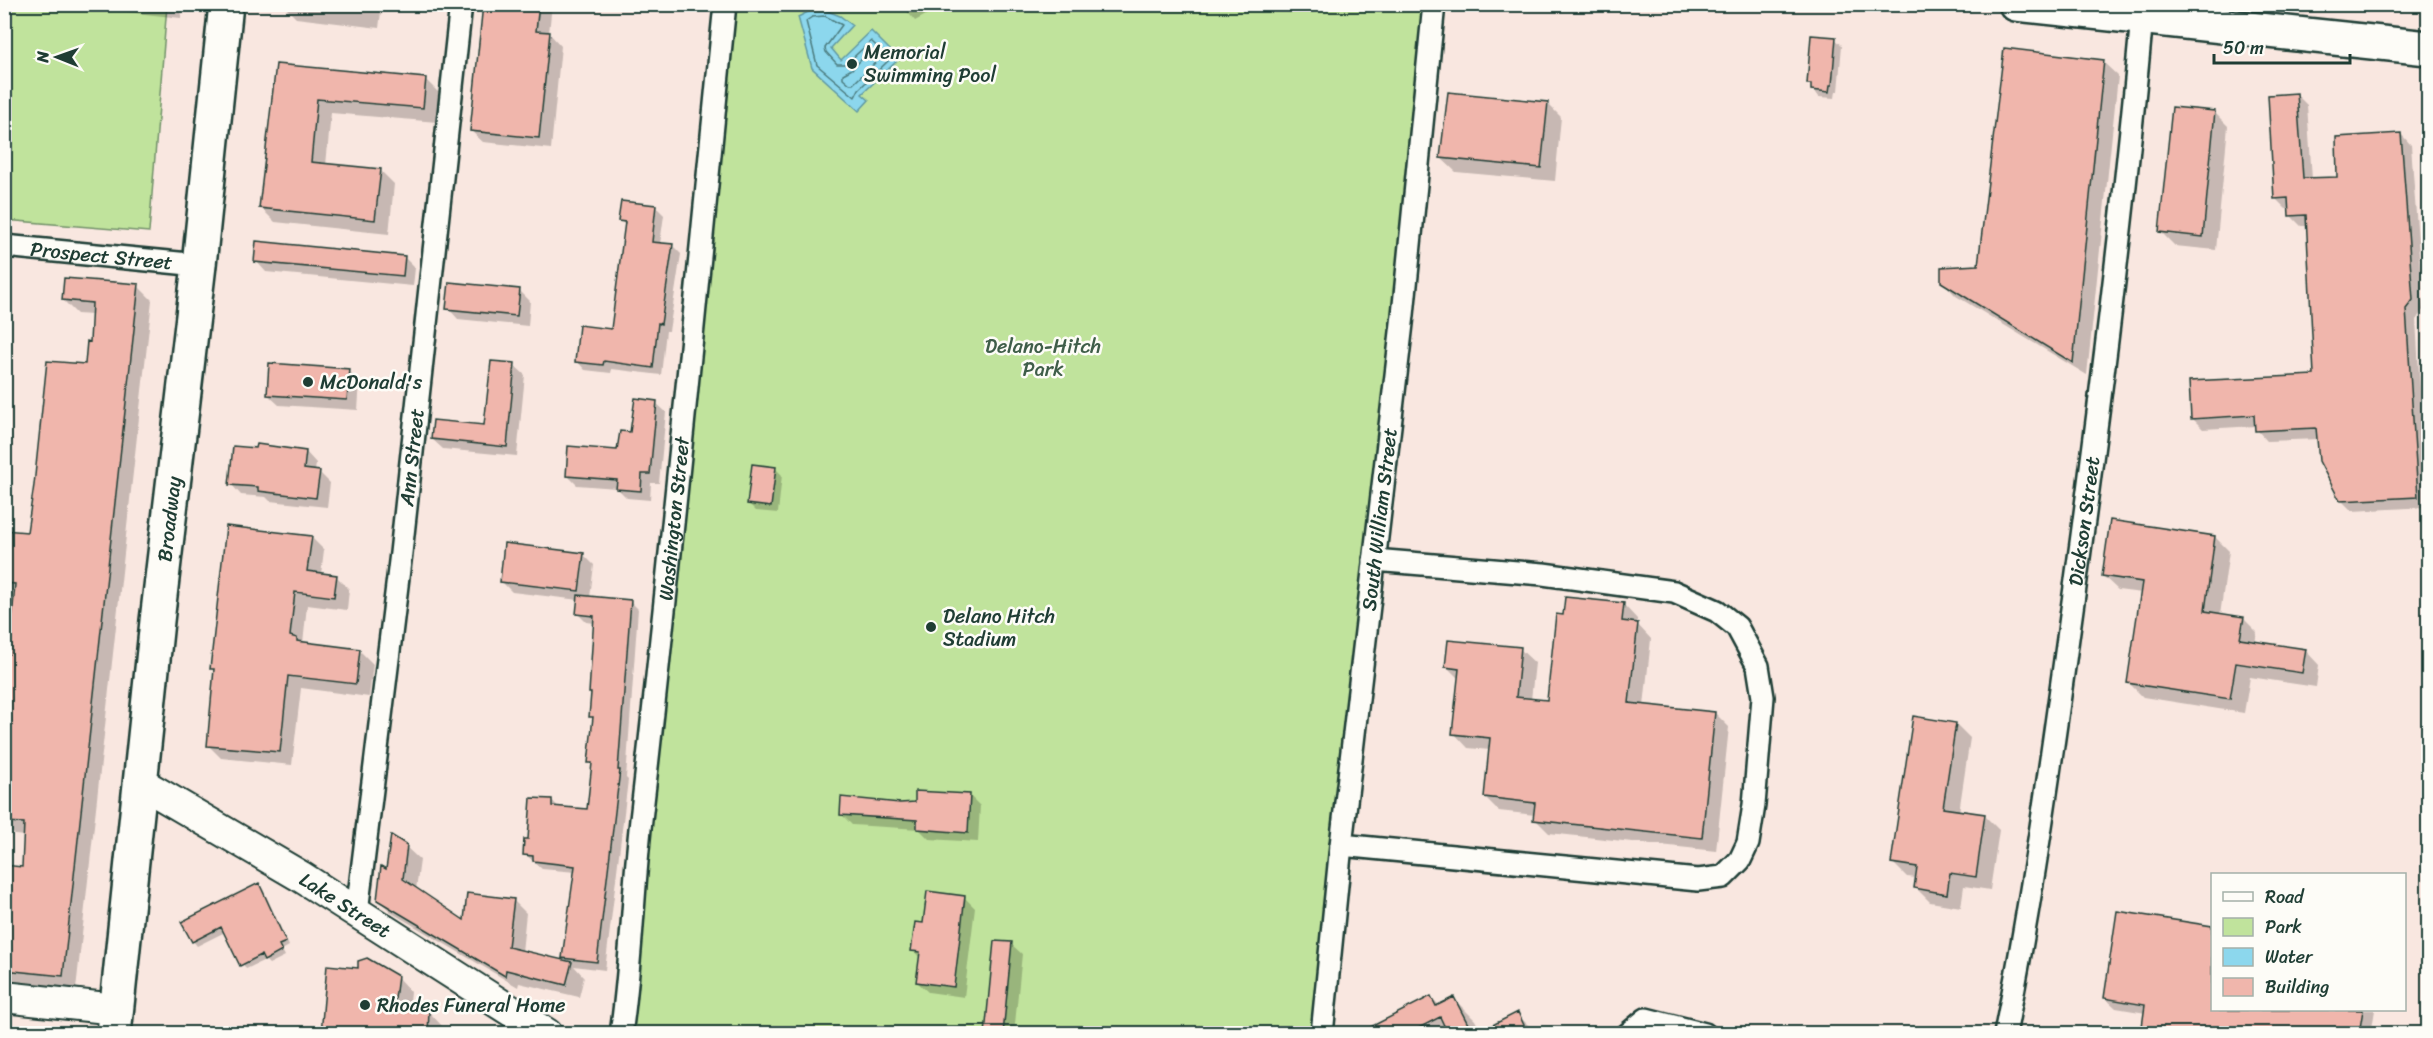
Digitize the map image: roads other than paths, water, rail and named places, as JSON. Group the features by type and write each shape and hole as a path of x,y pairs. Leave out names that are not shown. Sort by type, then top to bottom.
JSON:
{"main road":[{"name":"Broadway","path":"115,1021 226,4"},
{"path":"2016,4 2142,12 2428,48"},
{"name":"Lake Street","path":"141,783 300,876 548,1034"},
{"path":"4,997 115,1021"}],"street":[{"name":"Ann Street","path":"357,912 401,553 461,4"},
{"name":"Washington Street","path":"621,1034 629,981 641,815 660,651 725,4"},
{"name":"South William Street","path":"1322,1034 1341,845 1403,315 1434,4"},
{"name":"Dickson Street","path":"2005,1034 2018,968 2055,732 2087,501 2120,232 2142,12"},
{"name":"Prospect Street","path":"4,246 199,265"},
{"path":"1341,845 1698,880 1723,877 1740,860 1748,843 1754,805 1763,698 1758,666 1737,627 1718,611 1674,592 1543,574 1374,560"},
{"path":"1628,1034 1646,1019 1705,1034"}],"water":[{"name":"Memorial Swimming Pool","path":"825,10 840,16 852,25 831,48 841,60 871,31 899,59 862,94 869,100 859,111 812,68 798,17 810,11"}],"place":[{"name":"Memorial Swimming Pool","path":"852,64"},
{"name":"McDonald's","path":"308,382"},
{"name":"Delano Hitch Stadium","path":"931,627"},
{"name":"Rhodes Funeral Home","path":"365,1005"}],"park label":[{"name":"Delano-Hitch Park","path":"1043,358"}]}
